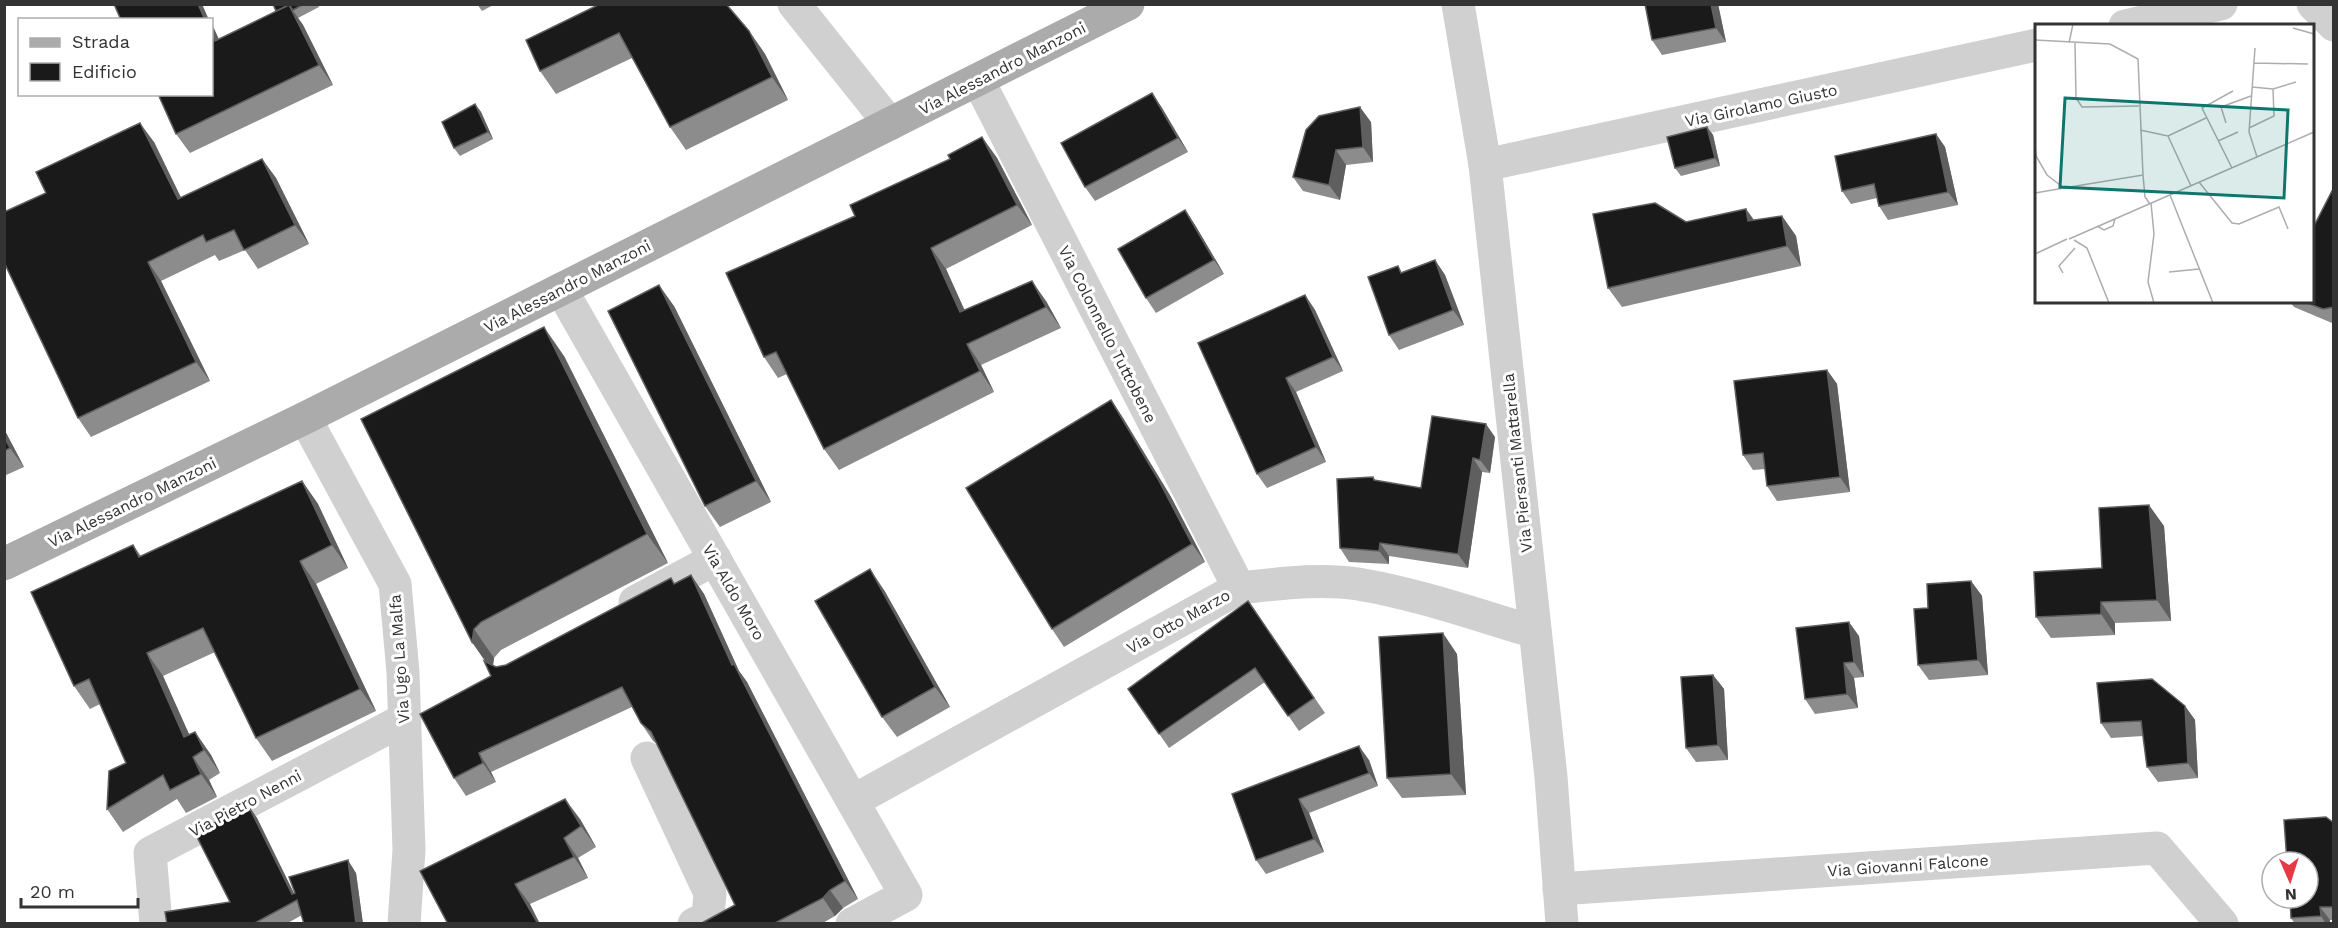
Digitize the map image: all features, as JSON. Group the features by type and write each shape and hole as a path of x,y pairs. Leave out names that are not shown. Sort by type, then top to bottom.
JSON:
{"main road":[{"name":"Via Alessandro Manzoni","path":"4,564 305,418 1128,4"}],"street":[{"path":"794,4 890,124"},
{"name":"Via Piersanti Mattarella","path":"1458,4 1485,165 1551,777 1562,924"},
{"path":"2134,24 2221,4"},
{"path":"2313,4 2334,25"},
{"name":"Via Girolamo Giusto","path":"1485,165 2035,45"},
{"name":"Via Colonnello Tuttobene","path":"978,80 1239,588"},
{"name":"Via Aldo Moro","path":"561,289 906,895 852,924"},
{"name":"Via Ugo La Malfa","path":"305,418 395,584 404,672 403,720 409,850 404,924"},
{"path":"613,613 715,559"},
{"name":"Via Otto Marzo","path":"853,801 1239,588 1299,582 1356,584 1410,596 1535,632"},
{"name":"Via Pietro Nenni","path":"156,924 150,853 403,720"},
{"path":"647,758 710,893 708,917 694,924"},
{"name":"Via Giovanni Falcone","path":"1559,889 2157,848 2222,924"}],"building":[{"path":"114,4 198,4 204,18 120,18"},
{"path":"273,4 304,4 293,10 289,5 276,11"},
{"path":"600,4 726,4 749,31 772,77 670,127 619,33 540,71 526,40"},
{"path":"1645,4 1711,4 1716,28 1652,40"},
{"path":"289,5 319,65 176,134 159,96 213,96 213,36 215,41"},
{"path":"1152,93 1178,138 1085,187 1061,143"},
{"path":"475,104 488,132 454,148 442,122"},
{"path":"1360,107 1363,147 1336,150 1329,185 1293,177 1306,130 1319,116"},
{"path":"140,123 178,199 262,159 295,225 244,250 234,230 206,242 203,235 148,262 196,362 78,418 4,262 4,212 46,193 36,172"},
{"path":"1707,127 1715,158 1675,168 1667,137"},
{"path":"1936,134 1948,192 1879,206 1874,184 1842,191 1835,156"},
{"path":"982,137 1017,205 931,248 960,312 1032,281 1046,307 967,344 980,371 824,449 776,352 764,357 726,273 855,216 850,205 950,159 948,155"},
{"path":"2334,187 2334,307 2323,309 2307,303 2314,303 2314,226"},
{"path":"1655,203 1686,222 1746,209 1748,221 1782,216 1787,246 1608,288 1593,214"},
{"path":"1185,210 1214,260 1146,298 1118,249"},
{"path":"1435,260 1453,310 1389,335 1368,277 1398,266 1401,273"},
{"path":"659,285 756,481 705,506 608,311"},
{"path":"1305,295 1333,357 1286,378 1316,447 1257,474 1198,343"},
{"path":"544,327 647,534 481,622 474,629 472,642 361,419"},
{"path":"1827,370 1840,477 1767,486 1763,453 1743,455 1734,381"},
{"path":"1111,400 1158,479 1192,544 1052,629 966,488"},
{"path":"1432,416 1486,424 1480,460 1473,458 1458,554 1380,543 1379,551 1340,548 1337,479 1373,477 1374,480 1421,488"},
{"path":"4,437 10,448 4,451"},
{"path":"302,481 332,545 300,561 360,689 256,738 203,628 147,653 184,737 195,732 204,750 193,757 201,774 170,790 163,775 107,809 109,771 126,763 89,679 74,686 31,592 133,545 139,557"},
{"path":"2149,505 2157,600 2101,602 2101,614 2036,617 2034,572 2102,568 2099,508"},
{"path":"870,569 935,687 882,717 815,601"},
{"path":"691,575 732,665 734,664 845,881 830,890 823,898 773,924 700,924 735,905 651,732 641,723 622,687 479,753 483,763 454,778 420,714 491,676 484,661 496,667 506,665 671,578 674,584"},
{"path":"1971,581 1978,660 1918,665 1914,609 1928,608 1927,584"},
{"path":"1248,601 1314,698 1288,716 1255,668 1159,734 1128,689"},
{"path":"1849,622 1854,662 1844,663 1847,694 1805,699 1796,628"},
{"path":"1443,633 1451,774 1387,778 1379,637"},
{"path":"1713,675 1718,745 1686,748 1681,677"},
{"path":"2152,679 2185,706 2188,763 2147,767 2141,721 2101,723 2097,683"},
{"path":"1359,746 1369,773 1299,799 1314,839 1256,860 1232,794"},
{"path":"565,799 581,826 564,838 574,857 515,884 538,924 448,924 420,871"},
{"path":"248,805 292,894 295,893 289,877 348,860 356,924 304,924 297,900 253,924 167,924 165,912 230,902 195,833"},
{"path":"2326,817 2334,823 2334,907 2320,907 2320,850 2286,850 2284,820"},
{"path":"2320,907 2321,916 2291,918 2291,910 2320,910"}]}
